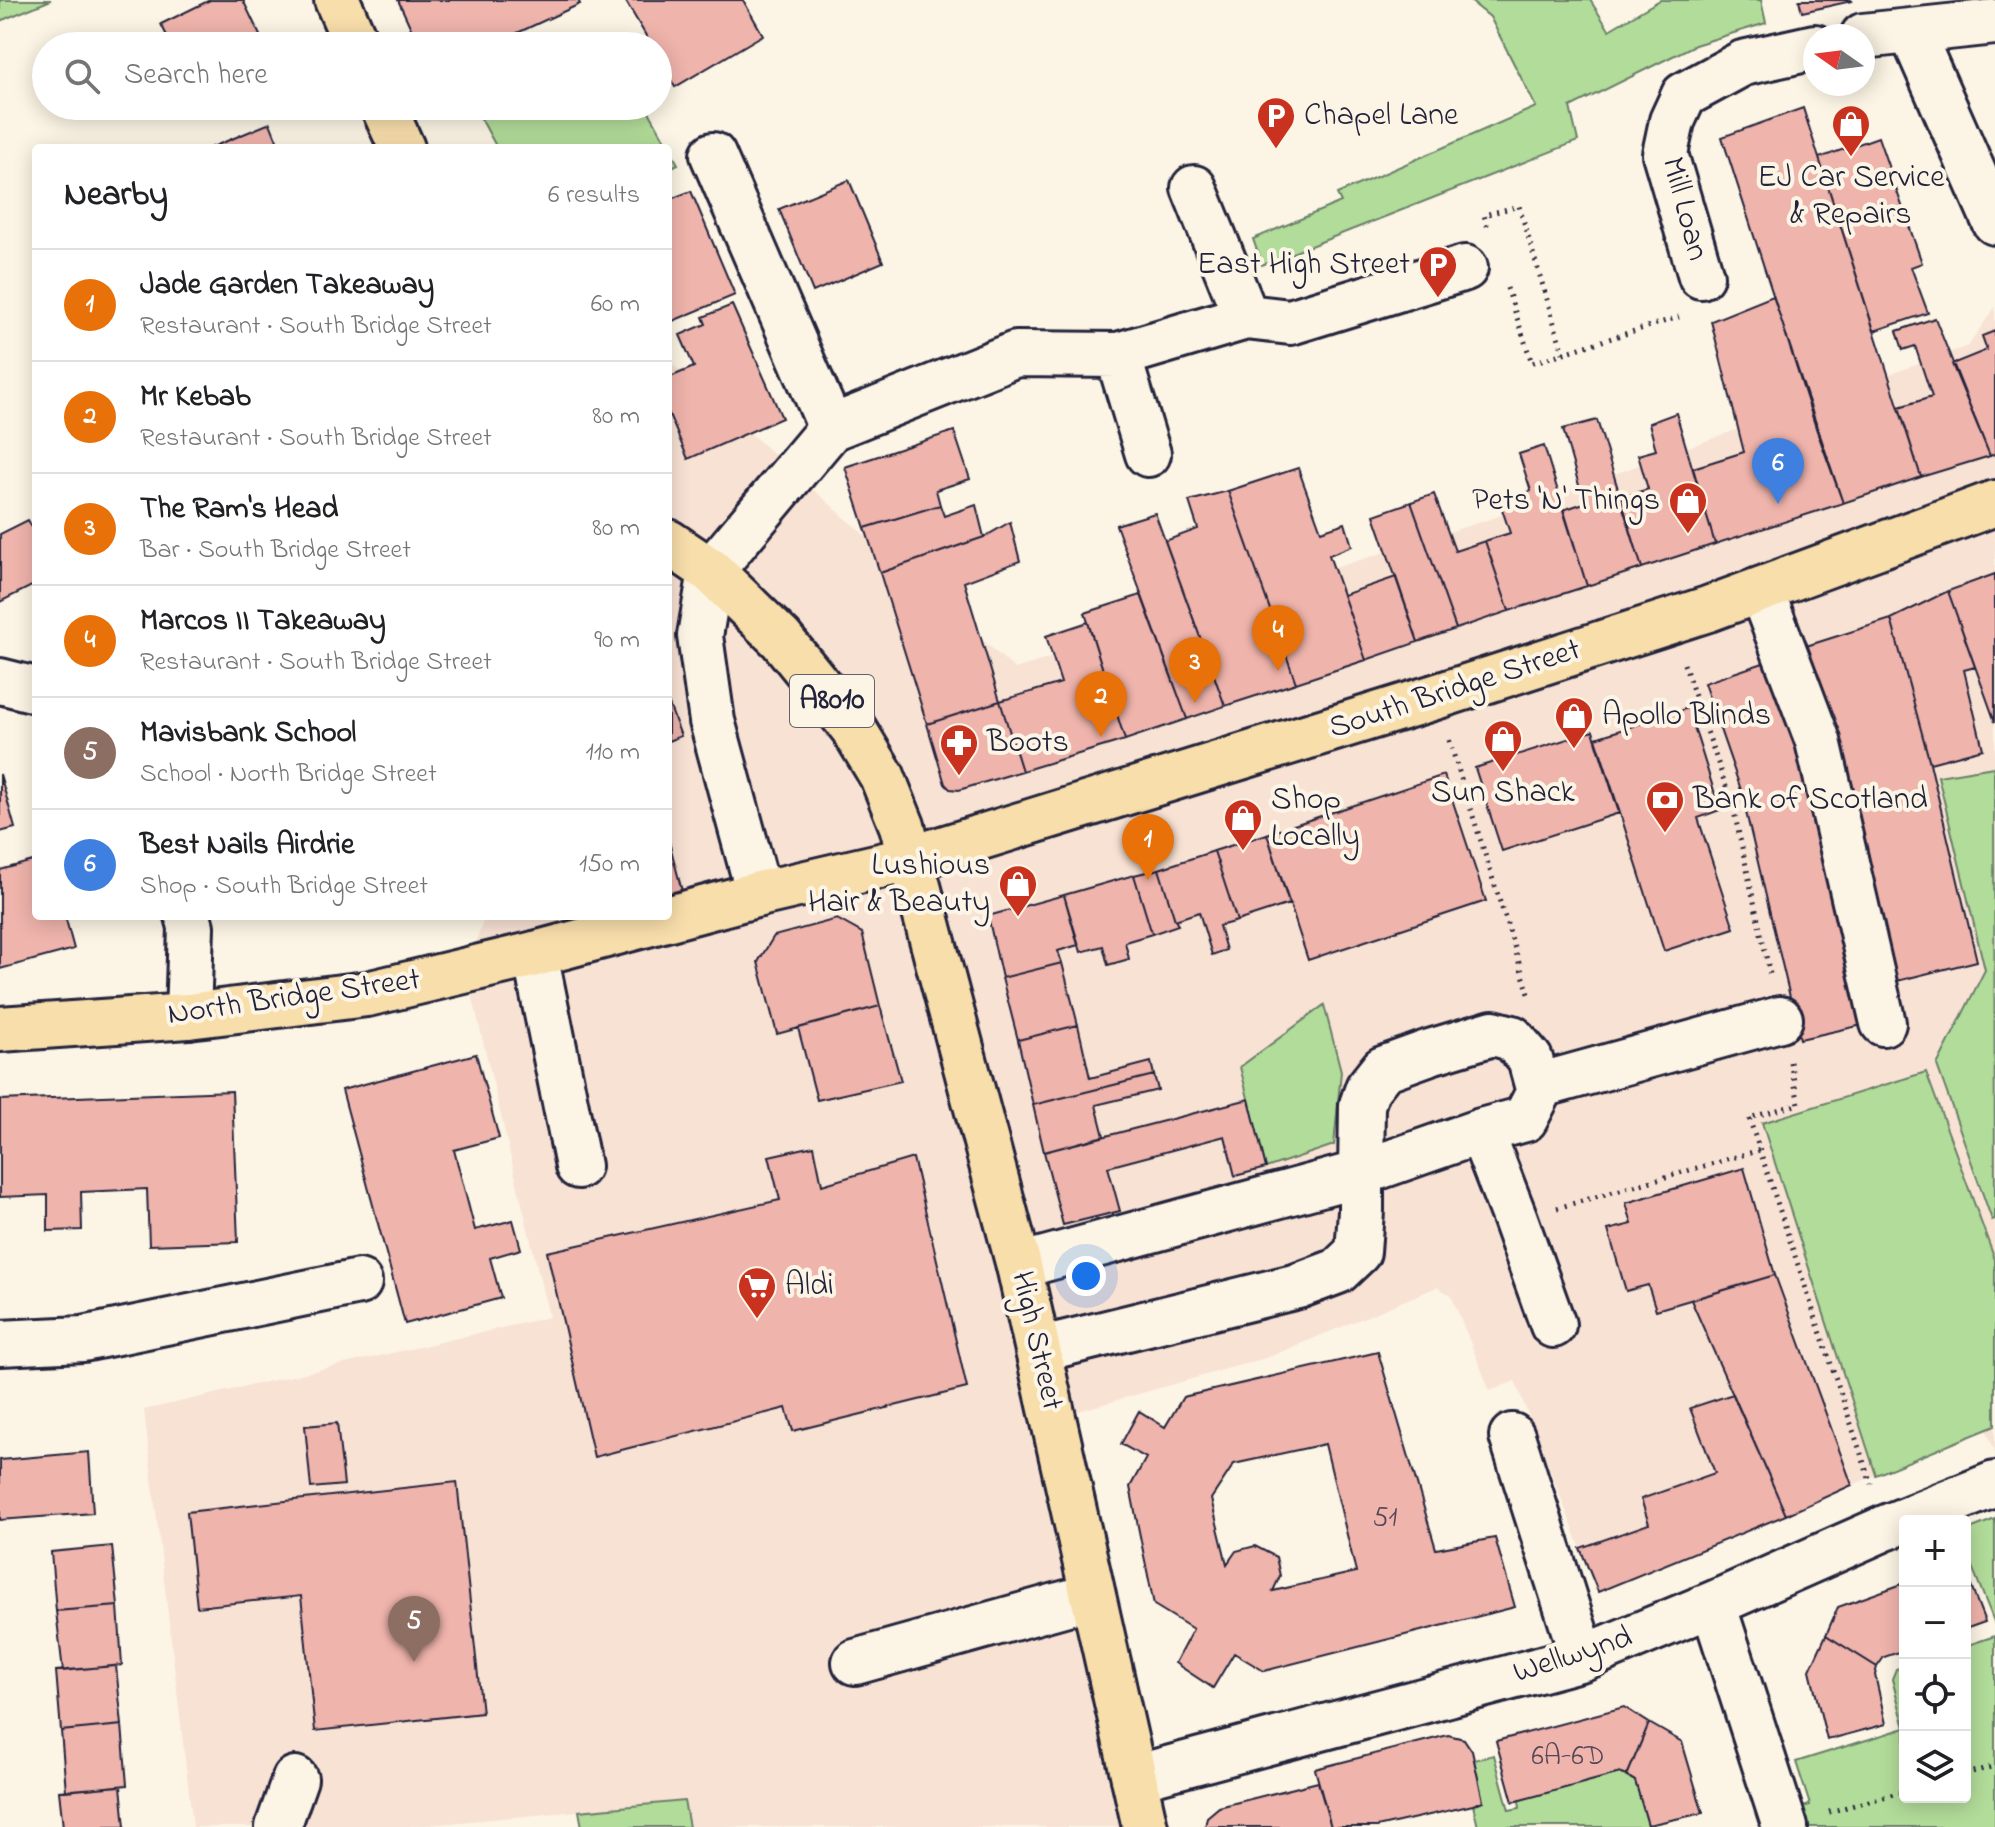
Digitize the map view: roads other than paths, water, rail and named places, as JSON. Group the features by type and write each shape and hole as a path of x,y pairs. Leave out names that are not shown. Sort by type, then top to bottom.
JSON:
{"main road":[{"path":"337,0 351,32"},
{"path":"389,120 400,144"},
{"name":"South Bridge Street","path":"910,859 1670,622 1995,503"},
{"name":"A8010","path":"672,545 711,571 781,639 853,728 882,776 902,826 910,859"},
{"name":"North Bridge Street","path":"672,917 910,859"},
{"name":"High Street","path":"910,859 1019,1266 1145,1827"},
{"name":"North Bridge Street","path":"0,1029 188,1016 367,994 662,920"}],"street":[{"path":"1875,35 1995,22"},
{"path":"1911,31 1995,222"},
{"name":"Mill Loan","path":"1701,276 1665,154 1672,121 1684,95 1743,63 1803,50"},
{"path":"713,155 831,428"},
{"path":"1194,188 1246,317"},
{"path":"759,894 712,721 700,636 711,571 831,428 1016,354 1118,355 1246,317 1290,322 1465,268"},
{"path":"1118,355 1148,454"},
{"path":"1761,590 1818,741 1883,1023"},
{"path":"0,681 32,689"},
{"path":"188,1016 189,920"},
{"path":"535,954 578,1166"},
{"path":"1538,1086 1780,1019"},
{"path":"1019,1266 1361,1173 1525,1119 1539,1092 1530,1059 1512,1038 1493,1033 1383,1069 1368,1088 1362,1105 1361,1173 1361,1211 1358,1252 1338,1271 1298,1286 1038,1350"},
{"path":"1481,1131 1553,1325"},
{"path":"0,1343 83,1339 359,1282"},
{"path":"1512,1436 1583,1658"},
{"name":"Wellwynd","path":"1134,1778 1583,1658 1995,1484"},
{"path":"855,1662 1092,1596"},
{"path":"1713,1604 1785,1826"},
{"path":"278,1827 295,1779"}],"place":[{"name":"Chapel Lane","path":"1276,150"},
{"name":"EJ Car Service & Repairs","path":"1851,158"},
{"name":"East High Street","path":"1438,299"},
{"name":"Best Nails Airdrie","path":"1778,504"},
{"name":"Pets 'N' Things","path":"1688,535"},
{"name":"Marcos II Takeaway","path":"1278,671"},
{"name":"The Ram's Head","path":"1195,703"},
{"name":"Mr Kebab","path":"1101,737"},
{"name":"Apollo Blinds","path":"1574,750"},
{"name":"Sun Shack","path":"1503,773"},
{"name":"Boots","path":"959,777"},
{"name":"Bank of Scotland","path":"1665,834"},
{"name":"Shop Locally","path":"1243,852"},
{"name":"Jade Garden Takeaway","path":"1148,880"},
{"name":"Lushious Hair & Beauty","path":"1018,918"},
{"name":"Aldi","path":"757,1320"},
{"name":"Mavisbank School","path":"414,1662"}]}
